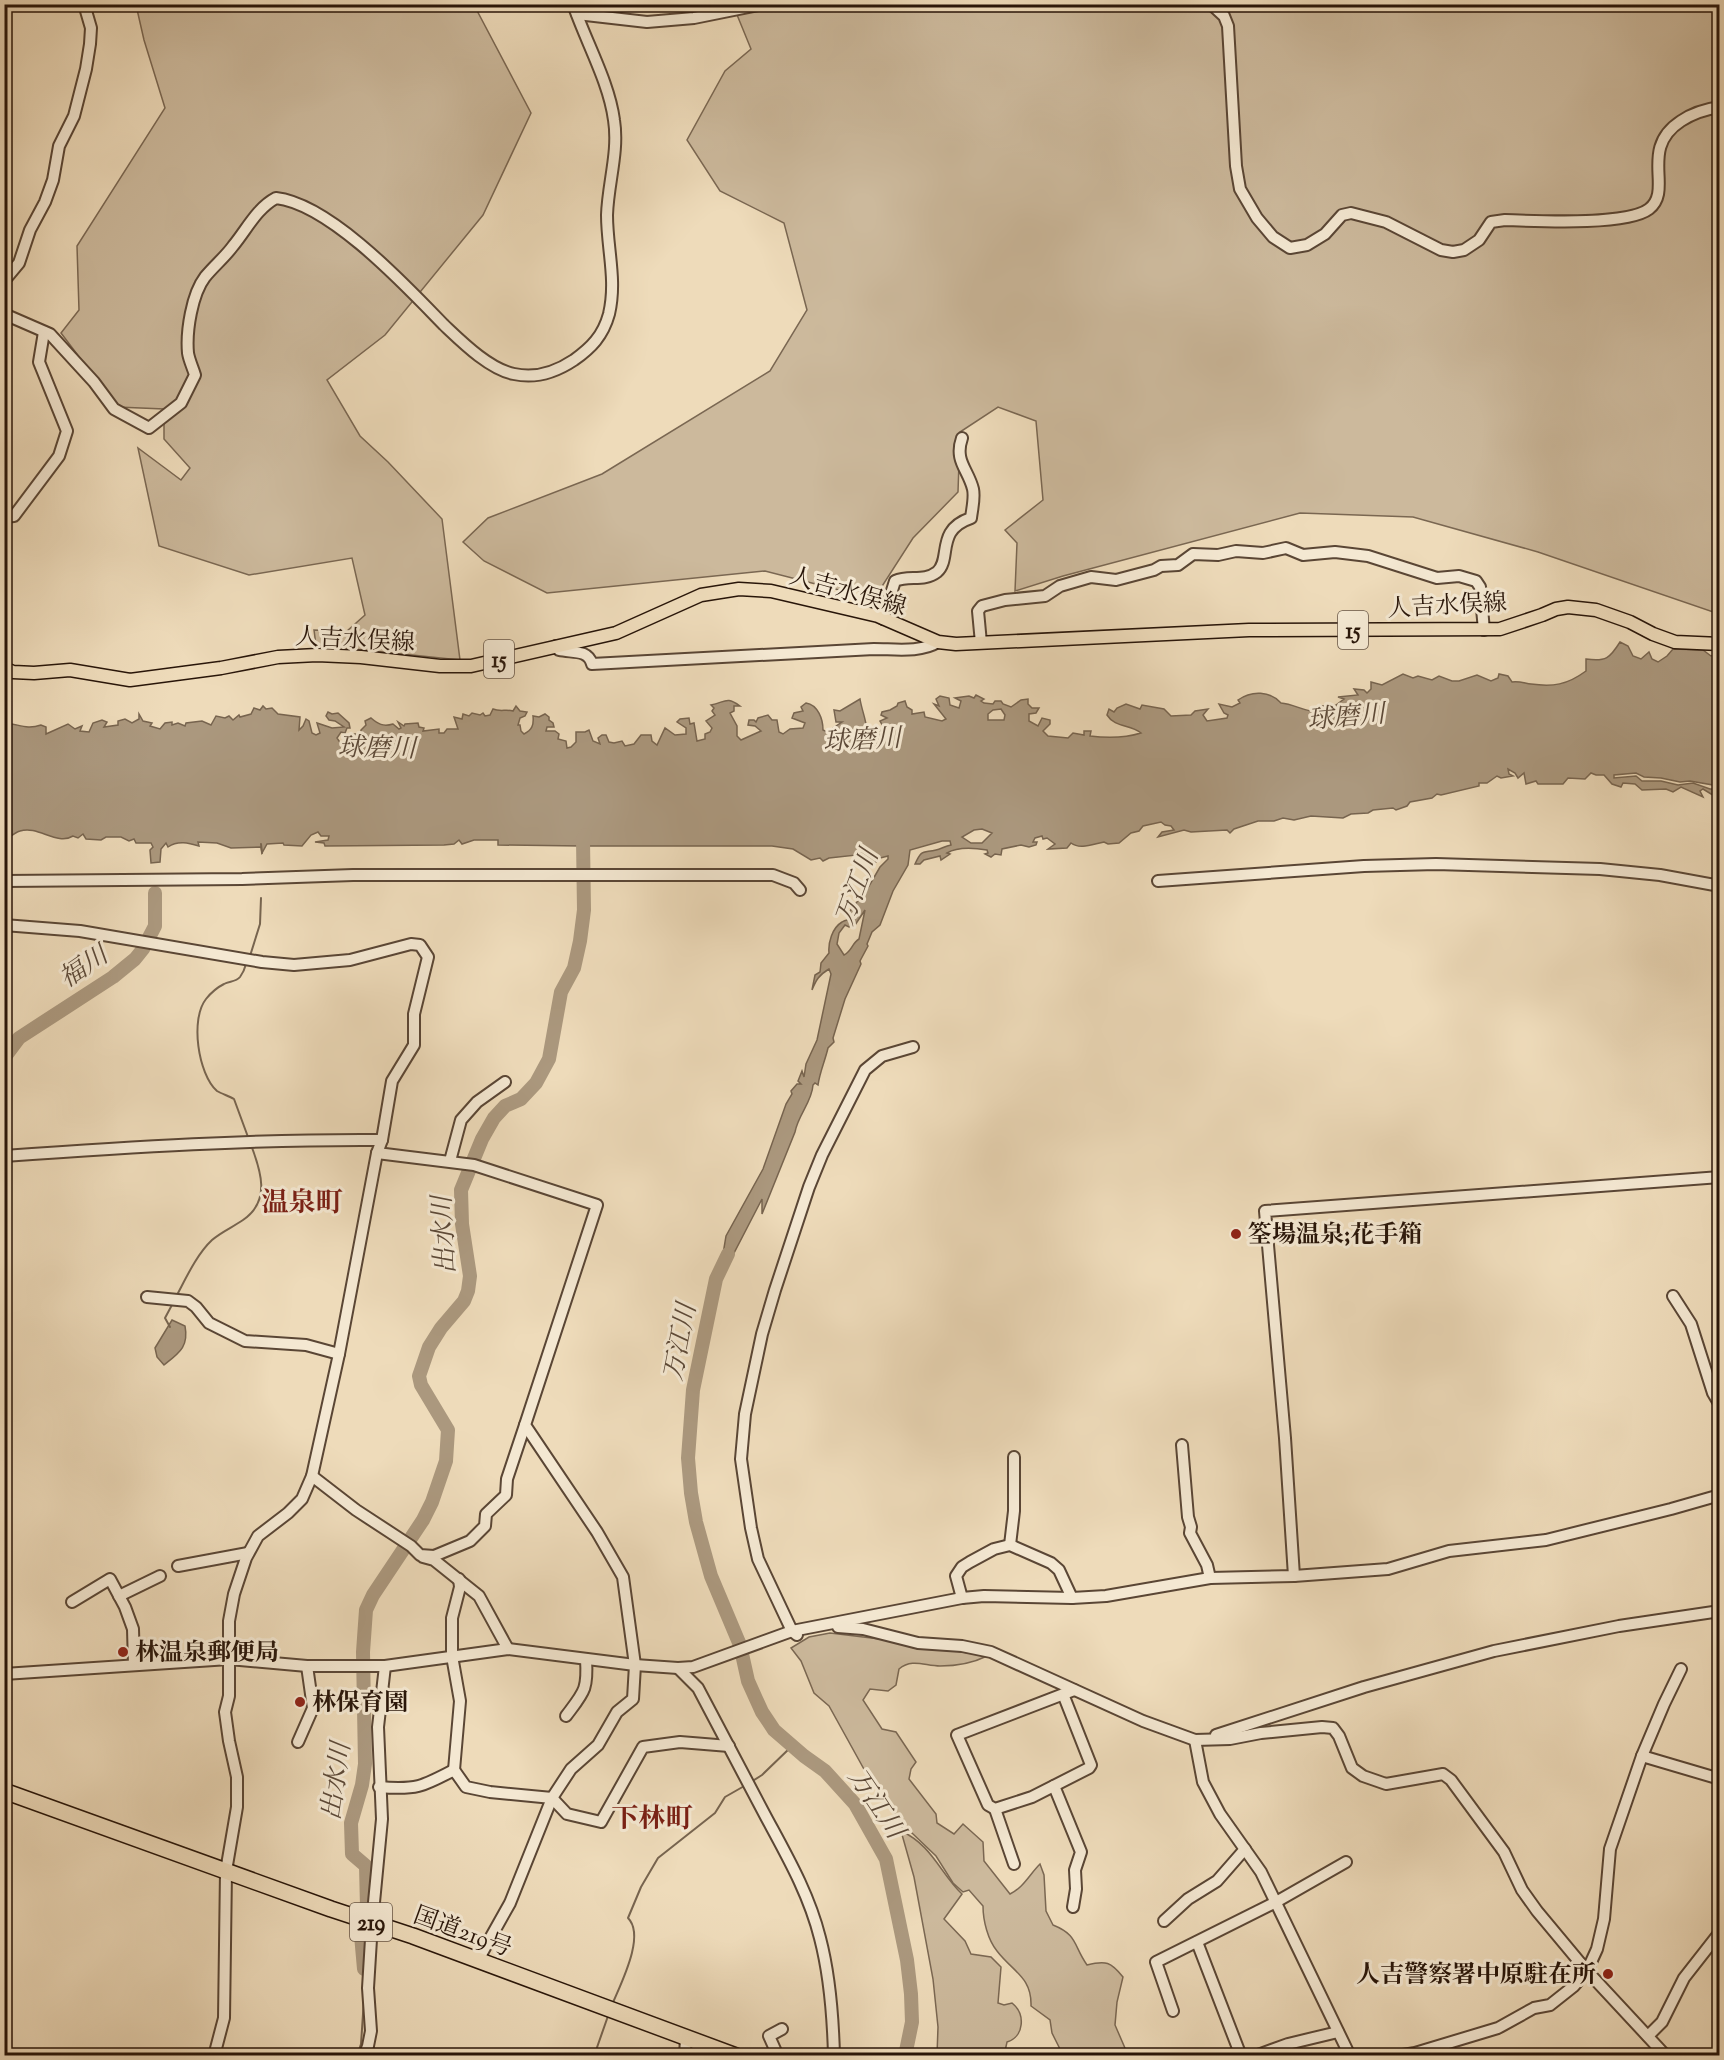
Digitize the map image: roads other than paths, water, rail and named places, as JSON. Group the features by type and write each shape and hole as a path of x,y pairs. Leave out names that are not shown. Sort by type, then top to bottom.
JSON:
{"highway":[{"name":"国道219号","path":"4,1791 478,1960 736,2055"}],"main road":[{"name":"人吉水俣線","path":"4,668 13,672 34,673 70,670 130,680 221,669 278,657 317,655 361,657 440,666 471,666 616,633 701,595 739,589 771,591 883,619 938,642 956,644 1249,630 1484,630 1500,629 1568,607 1596,610 1675,642 1719,644"}],"street":[{"path":"4,280 19,263 30,230 45,202 53,180 59,146 74,116 90,44 91,28 84,4"},
{"path":"575,9 647,22 694,18 764,4"},
{"path":"1211,4 1224,16 1228,26 1236,166 1240,189 1257,218 1273,237 1290,248 1307,245 1325,234 1342,215 1351,213 1386,222 1441,250 1453,252 1464,250 1479,240 1491,222 1604,220 1640,215 1652,207 1657,200 1659,192 1657,161 1663,137 1672,127 1690,115 1719,107"},
{"path":"4,314 50,334 70,354 114,409 149,428 181,403 195,375 188,353 191,309 200,286 267,202 276,198 301,204 317,212 352,238 406,286 453,333 500,370 513,374 536,376 566,366 598,339 607,321 613,282 607,216 615,149 615,120 609,98 575,9"},
{"path":"4,518 14,516 59,456 67,431 39,362 44,332"},
{"path":"883,619 895,581 902,578 925,578 934,574 940,568 944,550 953,529 960,522 971,518 973,489 960,460 958,448 962,438"},
{"path":"981,643 978,611 982,606 1005,600 1045,596 1060,586 1091,577 1116,580 1129,578 1161,566 1178,565 1193,554 1226,555 1236,551 1263,553 1286,548 1303,555 1335,552 1368,556 1437,578 1459,576 1476,581 1480,587 1484,630"},
{"path":"556,646 559,650 586,654 592,664 874,649 916,649 938,642"},
{"path":"1158,881 1364,866 1436,864 1600,869 1660,875 1719,886"},
{"path":"4,881 242,879 364,875 773,875 794,883 800,890"},
{"path":"4,925 80,931 262,962 294,965 350,960 411,944 420,945 428,957 414,1014 414,1045 392,1081 339,1354 312,1476 302,1498 288,1513 258,1536 248,1553 234,1594 229,1621 228,1696 225,1712 237,1777 237,1807 226,1871 223,2029 214,2055"},
{"path":"789,1632 786,1616 771,1588 764,1567 758,1559 751,1528 741,1460 745,1414 762,1334 809,1187 822,1155 865,1070 882,1056 913,1047"},
{"path":"450,1161 461,1120 477,1102 505,1082"},
{"path":"4,1156 134,1147 318,1140 382,1140"},
{"path":"377,1153 474,1165 597,1205 507,1479 506,1495 486,1514 485,1526 470,1541 434,1556 420,1556"},
{"path":"1294,1576 1285,1438 1265,1211 1719,1177"},
{"path":"1673,1296 1691,1324 1719,1405"},
{"path":"147,1297 188,1301 196,1307 208,1323 245,1341 306,1345 339,1354"},
{"path":"478,1960 510,1903 552,1798 571,1769 598,1745 617,1712 633,1699 635,1665 623,1577 525,1425"},
{"path":"1182,1445 1190,1533 1207,1565 1210,1578"},
{"path":"1010,1545 1014,1511 1014,1457"},
{"path":"312,1476 356,1510 411,1546 420,1556 434,1560 479,1596 508,1649"},
{"path":"4,1674 229,1659 307,1666 385,1666 508,1649 635,1665 693,1667 789,1632 962,1599 984,1596 1072,1598 1106,1596 1210,1578 1294,1576 1388,1569 1449,1551 1546,1540 1719,1495"},
{"path":"962,1599 956,1576 962,1567 993,1549 1010,1545 1051,1563 1059,1570 1072,1598"},
{"path":"178,1566 248,1553"},
{"path":"119,1596 160,1576"},
{"path":"72,1602 110,1579 133,1629 134,1665"},
{"path":"459,1579 460,1587 452,1618 452,1656 460,1701 454,1770 466,1787 490,1792 552,1798 567,1814 601,1822 643,1747 680,1742 729,1746"},
{"path":"1195,1740 1222,1734 1364,1687 1494,1651 1619,1626 1719,1611"},
{"path":"789,1632 798,1636 837,1627 851,1627 910,1642 962,1646 991,1652 1069,1692 1195,1740 1230,1739 1261,1733 1333,1728 1339,1736 1352,1768 1363,1776 1386,1784 1443,1774 1456,1786 1504,1852 1518,1882 1537,1911 1587,1971 1666,2055"},
{"path":"566,1716 583,1693 587,1682 586,1659"},
{"path":"298,1742 313,1708 307,1666"},
{"path":"364,2055 371,2031 368,1988 382,1819 378,1726 385,1666"},
{"path":"678,1668 698,1688 805,1893 820,1936 826,1966 830,1990 834,2055"},
{"path":"1397,2055 1415,2053 1498,2028 1534,2008 1550,2005 1574,1986 1587,1971 1597,1949 1604,1919 1610,1849 1642,1756 1681,1669"},
{"path":"995,1809 1032,1797 1091,1765 1069,1692"},
{"path":"1014,1864 995,1809 988,1805 957,1735 1069,1692"},
{"path":"1195,1740 1203,1782 1220,1814 1262,1872 1350,2055"},
{"path":"1642,1756 1719,1779"},
{"path":"379,1787 405,1789 423,1786 454,1770"},
{"path":"1054,1786 1081,1852 1075,1870 1076,1889 1073,1907"},
{"path":"1164,1921 1188,1899 1217,1881 1245,1849"},
{"path":"1173,2011 1156,1962 1276,1902 1346,1862"},
{"path":"1648,2036 1662,2022 1684,1978 1719,1932"},
{"path":"1197,1942 1241,2055"},
{"path":"778,2055 769,2036 782,2030"},
{"path":"1255,2055 1338,2032"},
{"path":"685,2055 686,2038"}],"water":[{"name":"球磨川","path":"1620,642 1628,646 1633,656 1641,659 1649,652 1652,659 1658,662 1673,649 1703,650 1711,656 1719,655 1719,786 1644,777 1636,773 1614,775 1614,778 1636,776 1642,781 1661,781 1678,785 1693,783 1710,789 1719,789 1719,799 1703,789 1700,791 1703,797 1681,787 1673,792 1666,789 1642,790 1635,784 1623,783 1621,787 1612,784 1604,775 1591,773 1585,779 1568,778 1563,784 1538,784 1536,781 1526,784 1524,773 1518,778 1508,769 1509,774 1513,776 1501,778 1497,776 1487,783 1479,783 1479,786 1437,794 1432,798 1410,802 1407,806 1396,810 1393,808 1373,810 1368,813 1351,814 1343,818 1311,816 1294,820 1283,818 1274,821 1258,821 1234,829 1230,833 1227,830 1191,832 1184,830 1158,837 1162,832 1174,830 1171,826 1161,822 1143,826 1119,843 1104,842 1082,846 1071,843 1067,848 1048,849 1055,844 1047,838 1043,839 1042,836 1035,838 1033,842 1037,842 1036,845 1002,849 1001,855 995,854 991,857 985,854 988,853 987,850 961,849 947,853 950,854 941,860 940,856 924,860 920,864 915,864 921,854 951,845 950,841 910,850 908,865 893,891 880,925 872,932 860,961 861,964 845,999 833,1038 834,1042 828,1048 818,1085 815,1083 813,1085 762,1214 762,1199 718,1284 726,1236 763,1169 786,1104 792,1094 791,1091 797,1084 801,1084 798,1081 802,1071 804,1077 806,1064 817,1040 831,974 829,969 823,973 812,990 815,975 820,972 821,963 829,953 833,932 842,922 851,919 850,911 888,856 876,859 876,862 866,861 867,858 855,858 856,855 829,858 823,861 820,858 811,860 793,849 772,846 585,846 585,853 581,853 581,846 498,845 498,840 474,840 462,844 459,840 454,844 444,845 325,846 324,843 315,842 328,840 329,836 321,836 318,832 311,835 302,846 284,845 283,843 267,844 262,853 261,847 231,848 217,843 198,842 199,846 180,843 168,847 166,843 161,849 160,862 151,863 150,850 153,847 151,843 136,843 134,839 129,841 121,837 106,837 101,840 86,839 83,834 78,838 73,836 60,839 27,830 5,838 4,733 8,731 5,723 27,727 41,725 46,727 46,734 68,724 75,729 82,726 80,731 89,732 93,723 102,720 107,722 104,727 118,725 118,721 125,719 132,723 139,719 139,714 143,721 152,723 150,726 160,729 165,723 172,722 172,725 178,723 185,726 186,723 202,721 211,725 216,716 225,718 229,716 233,720 239,715 240,717 251,714 254,708 260,710 263,706 266,709 272,708 278,714 300,717 299,730 306,719 309,721 312,733 316,735 320,733 317,723 332,728 344,727 329,720 326,716 328,712 338,713 349,723 350,728 347,728 345,733 341,732 337,738 341,744 353,734 361,734 361,730 366,725 365,721 371,718 381,724 393,724 399,729 401,728 398,722 404,726 418,723 419,727 424,728 423,731 439,729 439,733 444,733 447,729 458,729 454,717 462,719 463,714 469,716 472,713 480,715 483,713 485,716 490,715 493,709 513,711 516,706 520,711 527,712 520,718 518,725 524,734 532,727 533,716 539,717 545,714 554,727 547,727 546,731 555,731 559,734 558,739 566,741 567,748 576,742 576,732 589,730 593,741 600,744 598,738 602,735 606,735 609,742 622,741 625,746 634,744 641,735 651,735 652,741 657,745 665,728 675,735 686,734 686,728 677,722 680,719 689,718 690,724 694,723 697,741 705,739 705,734 712,728 706,721 715,715 711,705 726,701 732,701 740,706 734,706 734,711 730,713 737,726 737,736 741,740 761,731 755,726 748,725 749,720 756,722 758,718 768,715 772,720 777,720 779,732 783,734 790,729 803,728 805,723 792,718 794,713 803,711 801,707 806,703 817,710 821,717 823,730 827,732 842,722 836,722 834,710 840,711 860,699 867,731 870,734 884,728 880,721 887,718 881,715 882,712 890,710 898,703 905,701 907,707 912,710 912,714 924,712 925,717 942,721 946,719 934,704 939,706 936,699 940,696 949,698 950,705 959,708 961,701 955,698 969,696 974,698 976,695 984,699 981,701 984,703 993,704 995,701 1001,701 1011,707 1021,700 1028,699 1028,704 1032,708 1039,708 1036,713 1029,714 1029,721 1038,726 1042,718 1050,720 1050,724 1043,731 1048,736 1068,738 1073,733 1084,735 1084,731 1091,731 1090,736 1116,737 1141,733 1114,722 1107,715 1109,709 1114,712 1126,704 1140,709 1142,705 1164,709 1171,716 1191,715 1195,711 1208,709 1203,715 1207,721 1227,718 1228,715 1224,713 1219,704 1232,707 1240,703 1238,700 1255,693 1272,696 1281,703 1319,712 1320,706 1336,705 1344,699 1338,697 1358,695 1354,689 1364,690 1367,693 1371,689 1371,682 1382,685 1403,674 1413,678 1418,676 1432,680 1439,676 1452,681 1477,675 1491,681 1498,678 1499,674 1508,676 1512,682 1560,684 1586,671 1586,659 1607,658","holes":["1001,709 1005,715 1004,720 988,720 988,714 993,710","982,829 992,833 982,843 971,843 962,837 974,830","865,910 859,939 844,955 837,944 839,933 845,925 849,927 855,925"]},
{"path":"172,1320 185,1326 186,1339 182,1349 164,1365 157,1357 155,1348"}],"waterway":[{"name":"出水川","path":"364,1969 360,1924 367,1907 366,1866 352,1854 351,1823 362,1785 365,1764 363,1652 366,1610 373,1595 423,1520 432,1502 446,1461 448,1430 421,1385 419,1376 429,1347 441,1328 464,1301 468,1291 470,1276 462,1224 461,1190 482,1139 494,1118 505,1106 521,1099 536,1083 549,1059 561,992 574,968 580,941 584,910 583,840 585,835"},
{"path":"261,844 262,853"},
{"name":"福川","path":"4,1058 19,1038 113,977 135,959 155,926 155,893"},
{"path":"250,956 260,924 261,898"},
{"path":"246,964 238,979 222,985 206,999 201,1008 197,1032 201,1060 210,1083 217,1091 234,1099 248,1137"},
{"path":"177,1295 201,1252 219,1234 243,1220 257,1204 260,1195 260,1175 251,1145"},
{"name":"万江川","path":"728,1254 716,1279 693,1390 688,1458 696,1522 711,1576 740,1645 748,1681 762,1712 774,1730 825,1771 855,1804 886,1859 907,1960 911,1994 912,2022 905,2056"},
{"path":"170,1327 165,1318 173,1303"},
{"path":"751,1782 762,1775 792,1746"},
{"path":"612,2005 633,1948 633,1926 628,1918 641,1887 658,1858 715,1813 725,1797 746,1785"},
{"path":"357,2056 361,2044 364,1999"},
{"path":"594,2056 608,2016"}],"place":[{"name":"筌場温泉;花手箱","path":"1236,1234"},
{"name":"林温泉郵便局","path":"123,1652"},
{"name":"林保育園","path":"300,1702"},
{"name":"人吉警察署中原駐在所","path":"1608,1974"}],"district":[{"name":"温泉町","path":"302,1202"},
{"name":"下林町","path":"652,1818"}]}
